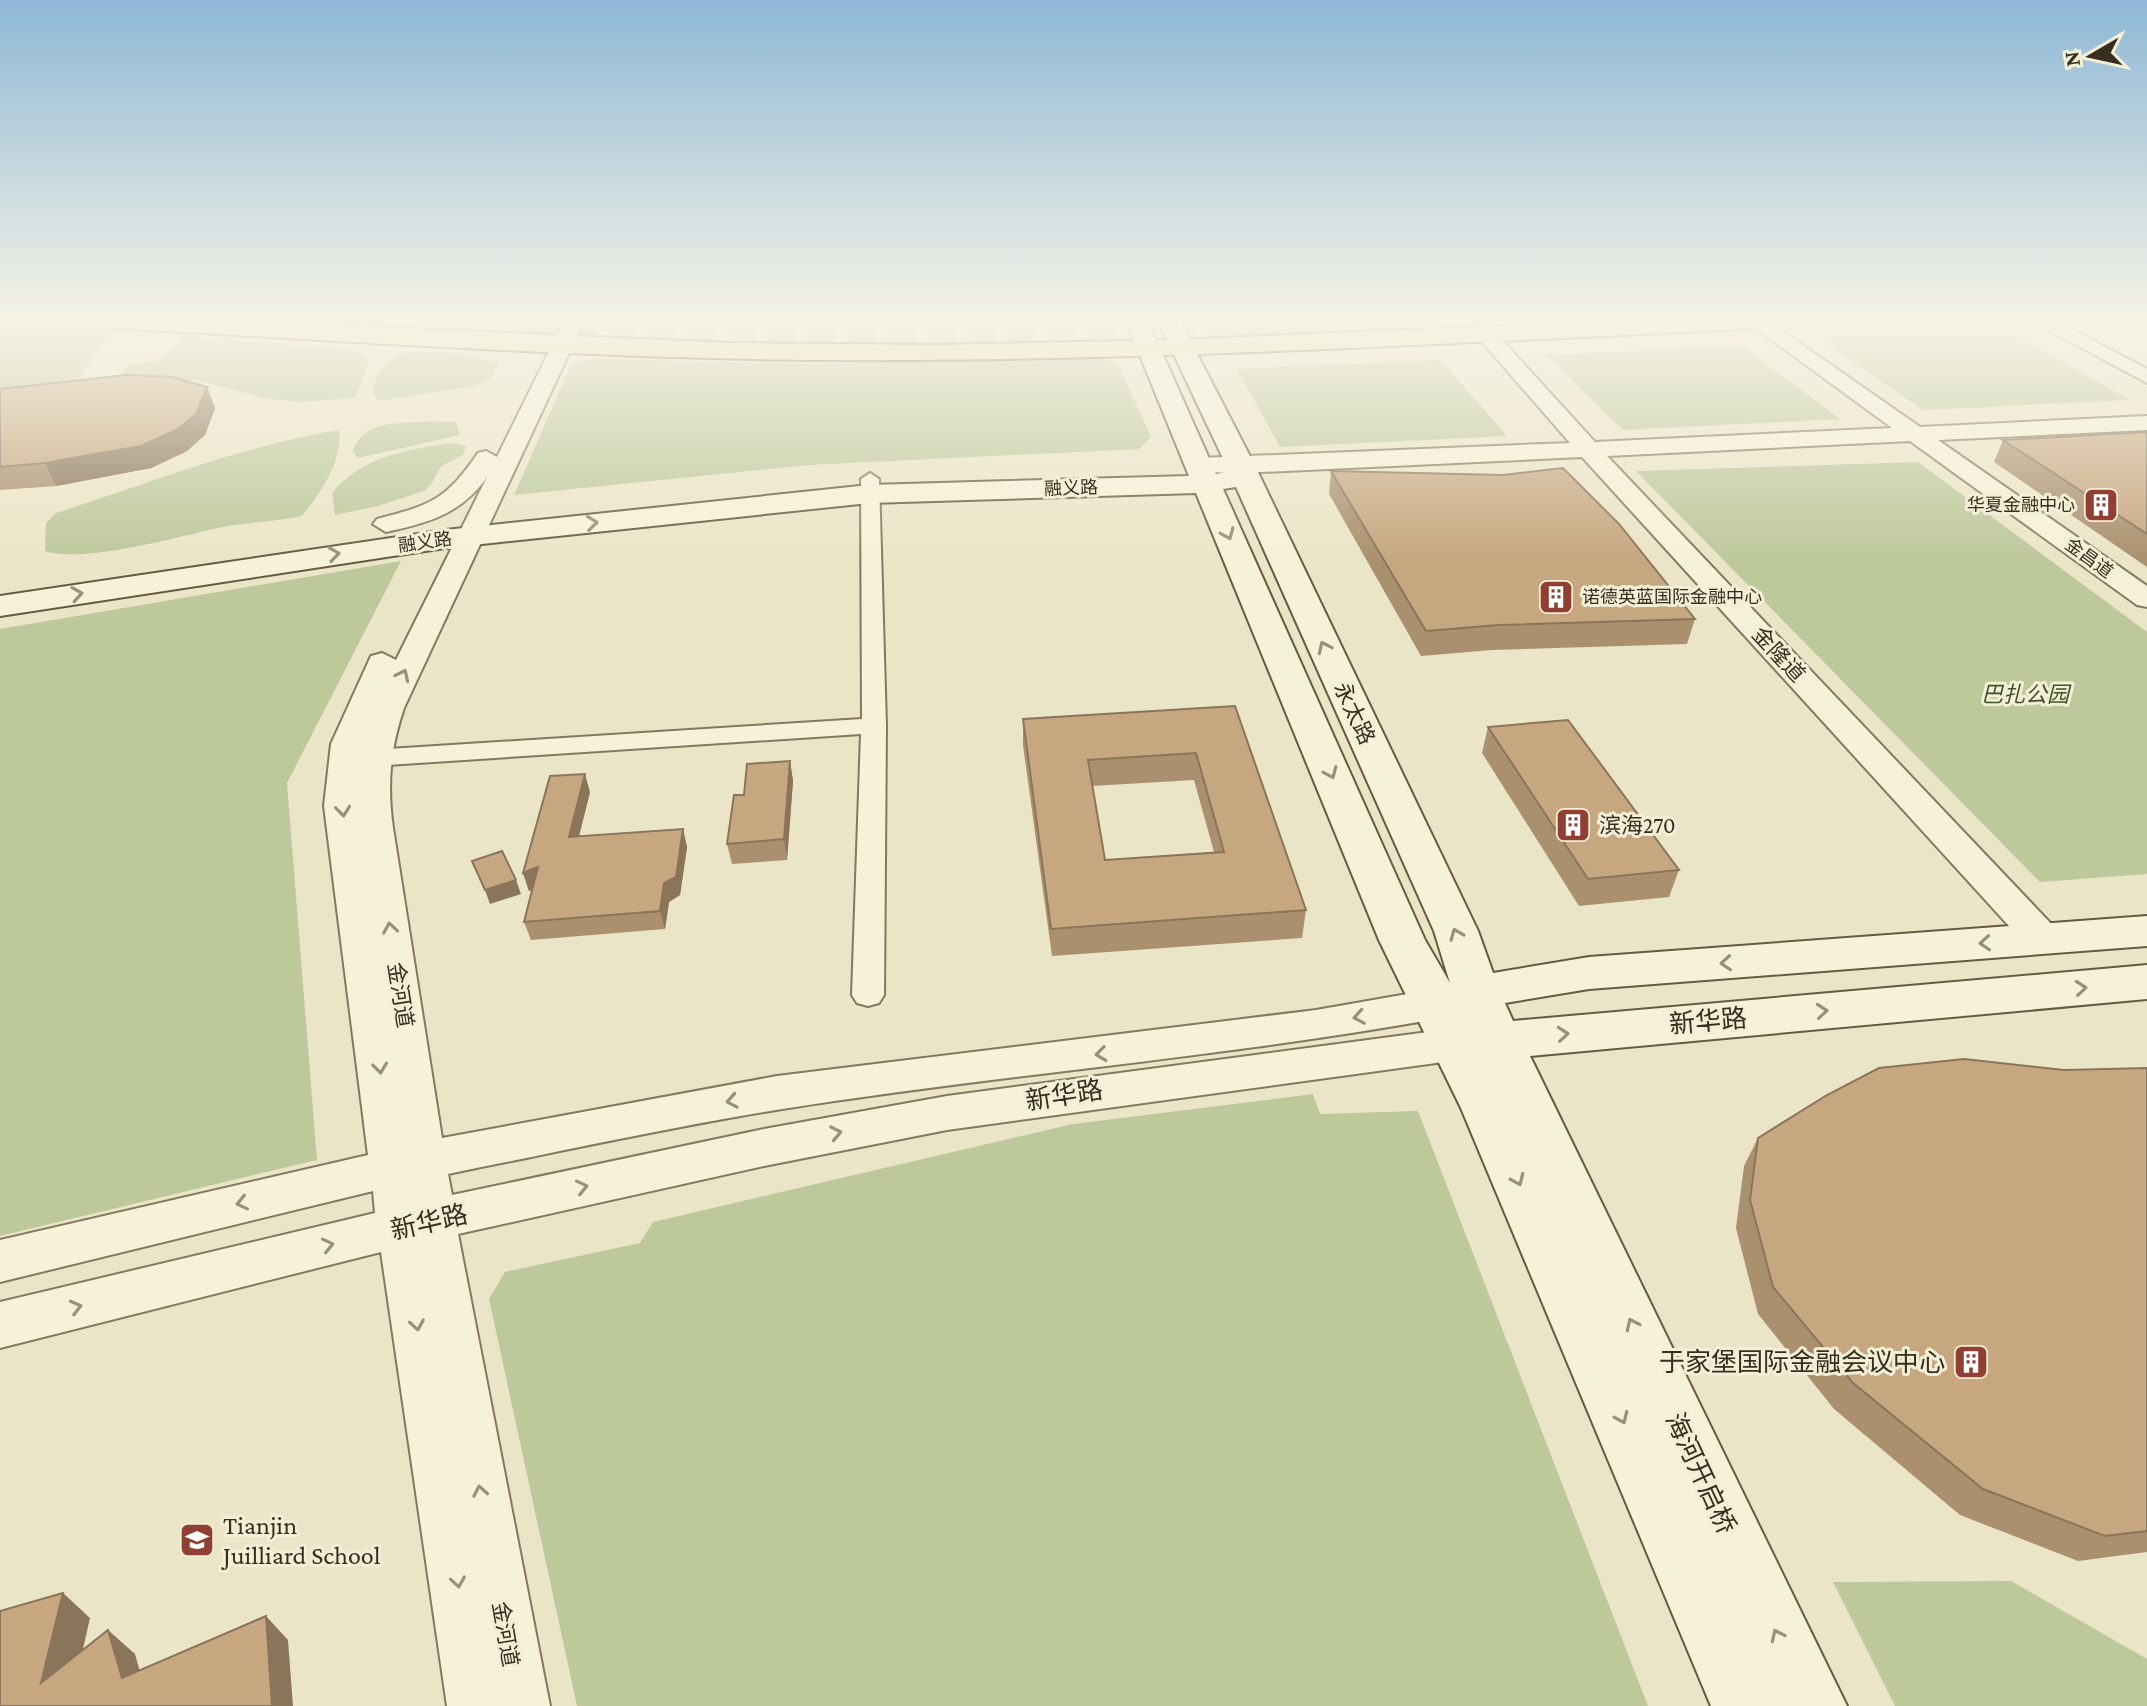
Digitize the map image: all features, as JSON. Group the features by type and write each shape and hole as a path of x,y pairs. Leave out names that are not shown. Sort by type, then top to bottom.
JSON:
{"main road":[{"name":"永太路","path":"1172,401 1402,940 1456,998 1509,1108"},
{"name":"永太路","path":"1208,401 1456,931 1456,998"},
{"name":"融义路","path":"869,486 1198,462"},
{"name":"融义路","path":"0,606 460,527 869,486 1198,462 1243,471"},
{"name":"融义路","path":"0,585 386,524 460,527"},
{"name":"新华路","path":"1456,998 1589,973 2147,931"},
{"name":"新华路","path":"1478,1042 2147,982"},
{"path":"1509,1108 1748,1706"},
{"name":"海河开启桥","path":"1509,1108 1811,1706"}],"street":[{"name":"金河道","path":"408,1164 416,1088 375,828 353,724 460,527 522,401"},
{"name":"金隆道","path":"1545,401 2043,939"},
{"name":"金昌道","path":"1879,401 2147,592"},
{"name":"融义路","path":"1932,437 2147,423"},
{"name":"融义路","path":"1243,471 1932,437 2147,430"},
{"name":"金昌道","path":"1932,437 2147,599"},
{"path":"868,995 874,726 869,486"},
{"path":"358,759 874,726"},
{"name":"金河道","path":"358,759 341,806 408,1164 478,1706"},
{"name":"新华路","path":"0,1261 408,1164 777,1093 1316,1025 1456,998"},
{"name":"新华路","path":"0,1325 417,1224 876,1125 1089,1091 1478,1042"},
{"path":"416,1088 434,1121 450,1131 482,1139 537,1139"},
{"name":"金河道","path":"417,1224 519,1706"}],"green space":[{"path":"555,401 1135,401 1151,437 1139,449 808,465 514,495"},
{"path":"1254,401 1476,401 1507,436 1280,447"},
{"path":"1593,401 1815,401 1840,419 1623,430"},
{"path":"1909,401 2117,401 1923,410"},
{"path":"433,421 456,422 460,435 358,458 353,452 365,433 375,428"},
{"path":"339,430 340,441 334,464 323,487 302,516 222,527 106,551 62,554 45,551 46,523 56,513 231,455"},
{"path":"453,443 466,446 463,455 441,466 424,491 378,506 335,515 332,493 357,470 387,456"},
{"name":"巴扎公园","path":"1918,462 2147,632 2147,874 2040,882 1636,471"},
{"path":"401,561 287,783 317,1160 0,1236 0,629"},
{"path":"1313,1094 1320,1114 1418,1111 1648,1706 577,1706 489,1299 505,1272 640,1243 653,1222 1073,1124"},
{"path":"2011,1581 2147,1659 2147,1706 1895,1706 1833,1582"}],"building":[{"path":"0,401 201,401 196,414 178,429 141,446 45,463 0,467"},
{"path":"2147,432 2147,534 2003,440"},
{"path":"1563,468 1619,524 1695,619 1498,625 1426,631 1331,471 1503,475"},
{"path":"1235,706 1306,910 1051,929 1023,719","holes":["1196,753 1224,852 1105,860 1088,760"]},
{"path":"1568,720 1679,870 1588,879 1488,727"},
{"path":"790,761 784,839 727,844 734,795 744,795 747,764"},
{"path":"585,774 569,837 683,829 676,877 664,883 660,911 524,922 538,867 523,873 550,776"},
{"path":"502,851 516,880 485,890 472,861"},
{"name":"于家堡国际金融会议中心","path":"1964,1059 2064,1070 2147,1068 2147,1531 2105,1536 1983,1489 1853,1383 1773,1287 1750,1200 1758,1138 1827,1095 1879,1068"},
{"path":"63,1593 41,1683 108,1630 122,1678 266,1616 272,1706 0,1706 0,1611"}],"place":[{"name":"华夏金融中心","path":"2101,505"},
{"name":"诺德英蓝国际金融中心","path":"1556,597"},
{"name":"滨海270","path":"1573,825"},
{"name":"于家堡国际金融会议中心","path":"1971,1362"},
{"name":"Tianjin Juilliard School","path":"197,1540"}]}
